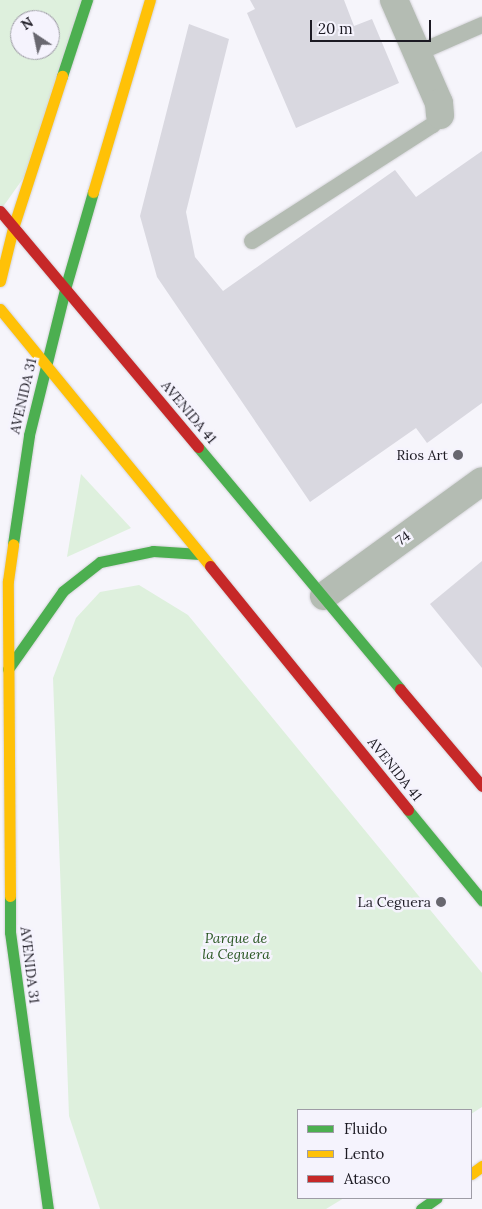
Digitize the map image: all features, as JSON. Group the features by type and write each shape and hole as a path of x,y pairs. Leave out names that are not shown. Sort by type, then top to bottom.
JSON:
{"main road":[{"path":"0,281 13,228 87,0"},
{"path":"65,288 150,0"},
{"path":"0,211 65,288"},
{"name":"AVENIDA 31","path":"48,1209 10,932 8,581 18,501 45,367 65,288"},
{"name":"AVENIDA 41","path":"65,288 482,786"},
{"name":"AVENIDA 41","path":"0,309 45,367 482,900"},
{"path":"8,669 63,590 100,562 153,551 200,554"},
{"path":"421,1209 436,1199"}],"street":[{"path":"394,0 418,53 438,103 440,115"},
{"name":"74","path":"324,596 482,480"}],"lane":[{"path":"418,53 482,25"},
{"path":"252,241 433,125 440,115"}],"green space":[{"path":"0,0 87,0 34,163 0,211"},
{"path":"81,474 131,528 67,557"},
{"name":"Parque de la Ceguera","path":"139,585 188,615 482,973 482,1107 472,1113 472,1109 297,1109 297,1199 342,1199 326,1209 100,1209 69,1116 53,678 76,618 100,592"}],"building":[{"path":"250,0 344,0 354,26 372,19 399,83 296,128 247,13 255,9"},
{"path":"189,24 229,39 186,212 195,257 223,291 395,170 416,197 482,151 482,403 427,443 416,428 310,502 157,277 140,216"},
{"path":"482,561 482,668 430,604"}],"traffic: fast":[{"path":"62,76 87,0"},
{"path":"13,544 29,435 65,289 93,192"},
{"path":"198,447 400,689"},
{"path":"8,669 63,591 100,562 153,551 200,554"},
{"path":"408,810 482,900"},
{"path":"10,896 10,932 48,1209"},
{"path":"421,1209 436,1199"}],"traffic: slow":[{"path":"93,192 150,0"},
{"path":"0,281 13,228 62,76"},
{"path":"0,309 210,566"},
{"path":"10,896 8,581 13,544"},
{"path":"472,1173 482,1166"}],"traffic: jam":[{"path":"0,211 198,447"},
{"path":"210,566 408,810"},
{"path":"400,689 482,786"}],"place":[{"name":"Rios Art","path":"458,455"},
{"name":"La Ceguera","path":"441,902"}]}
